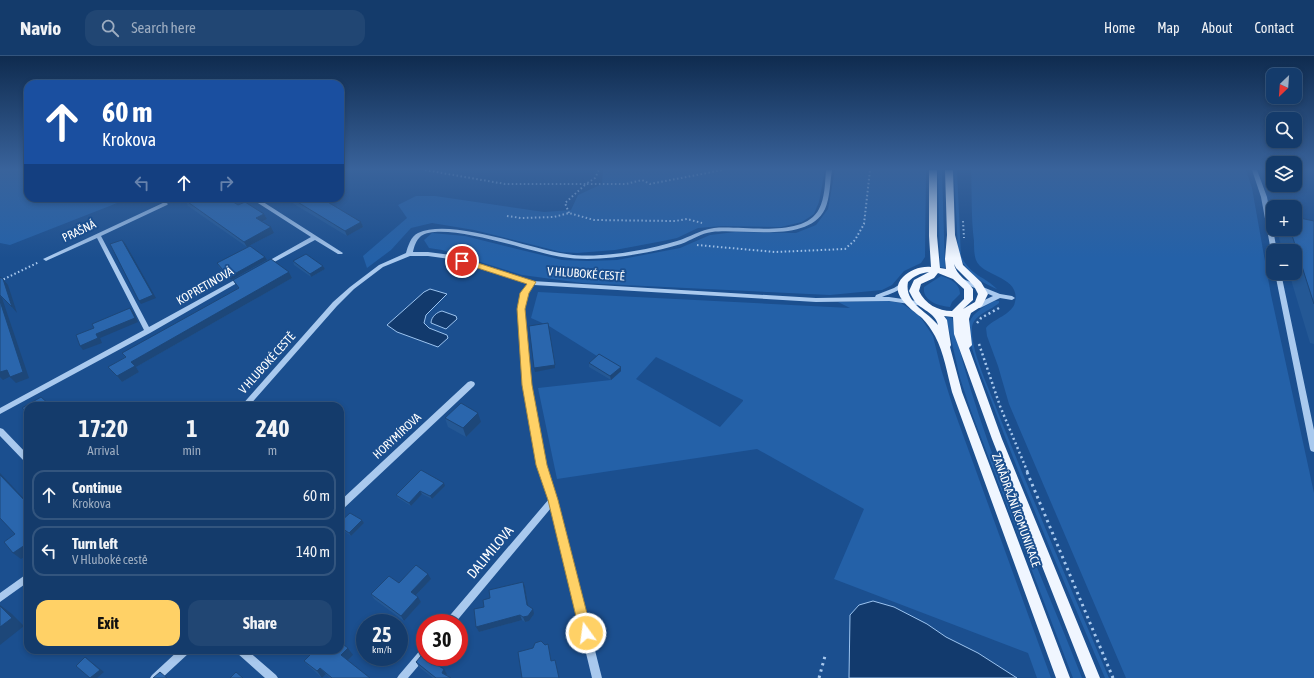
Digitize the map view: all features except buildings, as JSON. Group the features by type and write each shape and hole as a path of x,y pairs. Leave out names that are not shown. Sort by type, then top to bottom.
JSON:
{"main road":[{"path":"933,199 935,270"},
{"path":"950,199 951,235 949,264 951,270 969,289 970,297 958,307 962,314"},
{"path":"926,306 941,312 962,314 978,306 982,300 981,288 959,266 951,235"},
{"path":"907,301 903,293 902,285 907,276 927,264 933,236"},
{"path":"919,270 935,270 960,279"},
{"name":"ZANÁDRAŽNÍ KOMUNIKACE","path":"935,270 931,276 922,279 914,286 914,294 926,306 937,313 942,320 946,351 957,392 1063,678"},
{"name":"ZANÁDRAŽNÍ KOMUNIKACE","path":"907,301 932,322 946,351"},
{"name":"ZANÁDRAŽNÍ KOMUNIKACE","path":"962,314 959,334 968,361 997,439 1093,678"}],"street":[{"path":"409,254 411,246 417,236 435,229 461,231 555,255 578,258 635,251 680,242 705,231 725,229 778,230 795,228 809,223 817,217 822,209 824,199"},
{"path":"1264,199 1273,244"},
{"path":"259,202 340,253"},
{"name":"PRAŠNÁ","path":"46,259 165,204"},
{"path":"98,235 148,331"},
{"path":"257,269 315,237"},
{"name":"V HLUBOKÉ CESTĚ","path":"249,402 321,320 352,288 381,266 409,254 428,254 451,257 532,282 816,300 872,298 907,301 926,306"},
{"name":"KOPRETINOVÁ","path":"0,411 148,331 250,273"},
{"path":"960,279 1001,296 1012,298"},
{"path":"1279,280 1314,449"},
{"path":"532,282 524,293 521,309 527,385 542,465 553,500 597,678"},
{"name":"V HLUBOKÉ CESTĚ","path":"872,298 889,293 902,285"},
{"path":"978,306 1001,296"},
{"name":"HORYMÍROVA","path":"344,502 471,384"},
{"path":"0,431 24,456"},
{"name":"DALIMILOVA","path":"457,614 553,500"},
{"path":"0,598 24,580"},
{"path":"156,678 182,654"},
{"path":"245,654 273,678"},
{"path":"402,678 416,662"}],"path":[{"path":"569,199 565,203 569,213"},
{"path":"507,216 521,218 554,217 569,213 594,220 675,221 687,219 725,229"},
{"path":"963,214 964,244"},
{"path":"0,281 46,259"},
{"path":"976,325 981,318 1003,306 1001,296"},
{"path":"977,337 1000,406 1113,678"},
{"path":"819,678 825,656"}],"shaded area":[{"path":"0,199 24,199 24,202 120,202 10,245 0,243"},
{"path":"410,199 456,199 544,212 571,210 576,199 820,199 814,214 802,222 781,227 722,226 698,228 677,238 615,250 577,253 561,252 474,230 432,223 411,228 391,250 367,268 363,256 407,218 398,205"},
{"path":"830,199 926,199 925,257 921,263 904,271 892,285 882,290 830,295 582,283 522,275 442,250 429,248 424,240 432,233 465,236 562,260 617,260 680,248 710,235 735,232 796,233 816,225 828,209"},
{"path":"939,199 943,199 945,268 940,267"},
{"path":"955,199 958,199 961,256 973,272 997,289 978,279 967,269 958,250"},
{"path":"972,199 1254,199 1266,267 1266,280 1268,280 1314,493 1314,678 1126,678 1009,404 998,366 987,336 986,328 1011,310 1015,302 1015,293 1007,282 980,266 974,253"},
{"path":"941,276 954,282 960,290 960,294 952,302 950,307 932,302 928,299 924,292 924,287"},
{"path":"430,289 447,294 426,315 424,323 429,328 447,335 448,338 438,347 397,332 387,325 424,292"},
{"path":"538,292 850,308 838,302 888,301 901,303 919,315 933,336 941,369 954,410 1051,678 1037,678 1028,653 834,579 864,509 757,449 557,479 538,388 611,380 621,371 549,326 531,318","holes":["656,357 743,400 720,427 636,379"]},
{"path":"995,301 999,301 999,303 978,317 973,324 973,339 978,361 1053,547 1109,678 1105,678 1046,540 973,352 969,332 970,321 979,310"},
{"path":"442,311 456,316 457,319 446,329 431,323 435,315"},
{"path":"946,317 952,318 963,364 993,455 1082,678 1073,678 971,411 960,378"},
{"path":"873,601 894,607 927,624 946,637 978,653 1017,678 849,678 850,615 859,605"}],"route":[{"path":"462,261 514,278 532,282 524,293 521,309 527,385 542,465 553,500 586,633"}]}
